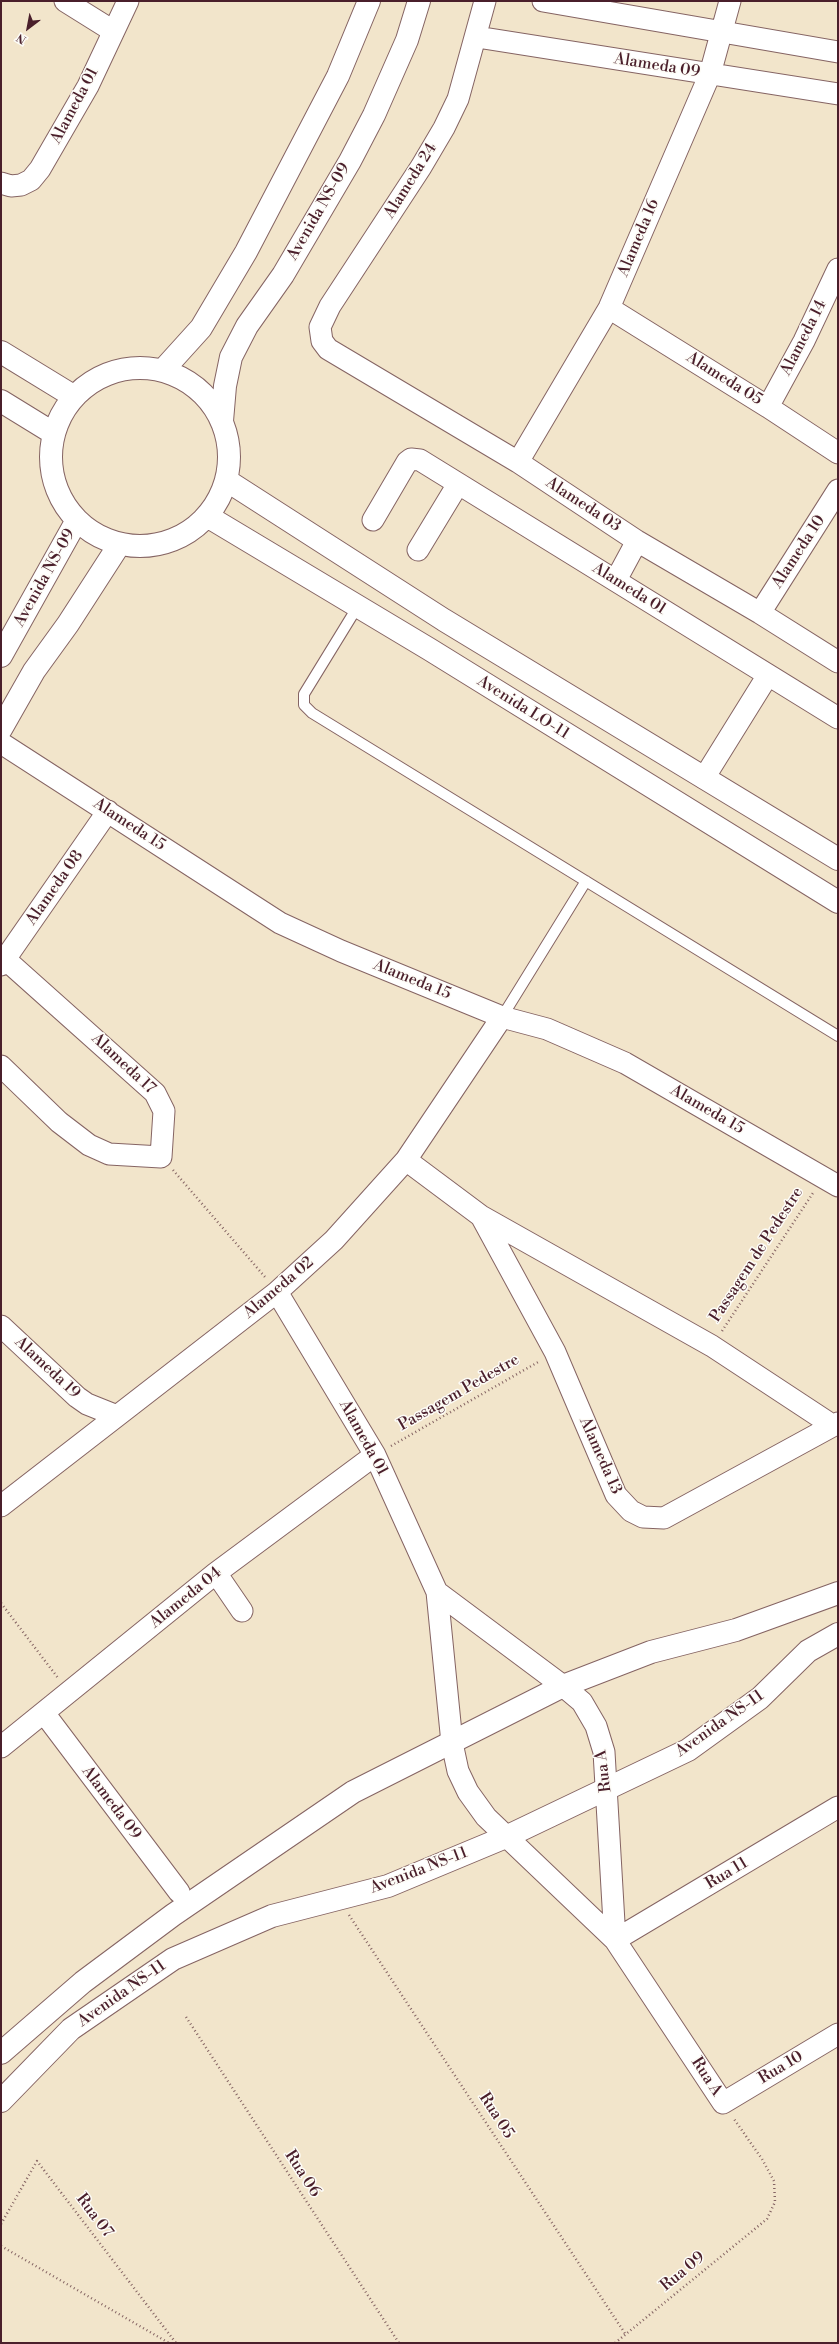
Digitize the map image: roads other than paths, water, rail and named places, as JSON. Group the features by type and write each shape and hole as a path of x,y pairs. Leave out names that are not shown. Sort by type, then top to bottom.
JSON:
{"street":[{"path":"65,1 113,31"},
{"name":"Alameda 01","path":"1,183 11,186 21,185 31,180 40,169 88,86 128,1"},
{"path":"163,370 201,328 246,252 338,76 370,1"},
{"name":"Avenida NS-09","path":"222,421 225,386 231,357 247,326 283,275 374,115 407,40 419,1"},
{"name":"Alameda 24","path":"328,349 322,341 320,334 322,319 444,128 458,99 477,37 485,1"},
{"path":"543,1 838,52"},
{"name":"Alameda 16","path":"518,462 609,308 710,74 730,1"},
{"name":"Alameda 09","path":"477,37 838,94"},
{"name":"Alameda 14","path":"768,406 804,341 838,269"},
{"name":"Alameda 05","path":"609,308 768,406 838,453"},
{"name":"Alameda 03","path":"328,349 518,462 637,540 760,613 838,662"},
{"path":"1,352 73,396"},
{"path":"139,367 163,370 193,385 205,395 222,421 229,450 226,480 219,499 207,516 186,533 162,543 119,545 92,532 77,520 59,495 50,465 53,434 61,413 73,396 92,380 114,371 139,367"},
{"path":"1,401 53,434"},
{"name":"Alameda 01","path":"373,520 408,462 411,459 420,460 838,718"},
{"path":"226,480 444,620 838,859"},
{"path":"418,550 458,484"},
{"name":"Alameda 10","path":"760,613 838,490"},
{"name":"Avenida LO-11","path":"207,516 358,606 838,902"},
{"name":"Avenida NS-09","path":"4,642 77,520"},
{"path":"616,580 637,540"},
{"path":"1,730 34,671 68,624 119,545"},
{"path":"704,778 768,675"},
{"name":"Alameda 15","path":"1,743 280,923 341,951 502,1017 547,1029 625,1063 833,1182"},
{"name":"Alameda 08","path":"3,962 108,811"},
{"name":"Alameda 17","path":"1,1066 59,1122 89,1145 108,1154 161,1157 164,1112 155,1093 146,1082 3,962"},
{"name":"Alameda 02","path":"1,1506 277,1292 334,1240 406,1160 502,1017"},
{"name":"Alameda 13","path":"406,1160 481,1216 712,1346 835,1424 664,1518 643,1518 631,1512 616,1495 554,1352 481,1216"},
{"name":"Alameda 01","path":"277,1292 375,1455 437,1592"},
{"name":"Alameda 19","path":"1,1326 77,1397 87,1404 117,1416"},
{"name":"Alameda 04","path":"1,1748 216,1573 375,1455"},
{"path":"216,1573 242,1611"},
{"name":"Rua A","path":"437,1592 564,1686 582,1702 596,1726 604,1752 615,1940"},
{"name":"Rua A","path":"437,1592 452,1743 458,1771 468,1792 486,1817 508,1836 615,1940 723,2103"},
{"name":"Avenida NS-11","path":"1,2053 83,1982 173,1915 353,1792 564,1686 651,1652 736,1630 838,1593"},
{"name":"Avenida NS-11","path":"1,2101 72,2029 173,1959 272,1916 388,1886 508,1836 606,1787 688,1750 760,1698 808,1651 838,1634"},
{"name":"Alameda 09","path":"44,1713 179,1892"},
{"name":"Rua 11","path":"615,1940 838,1808"},
{"name":"Rua 10","path":"723,2103 838,2034"}],"lane":[{"path":"358,606 304,694 304,704 312,713 838,1036"},
{"path":"502,1017 586,881"}]}
